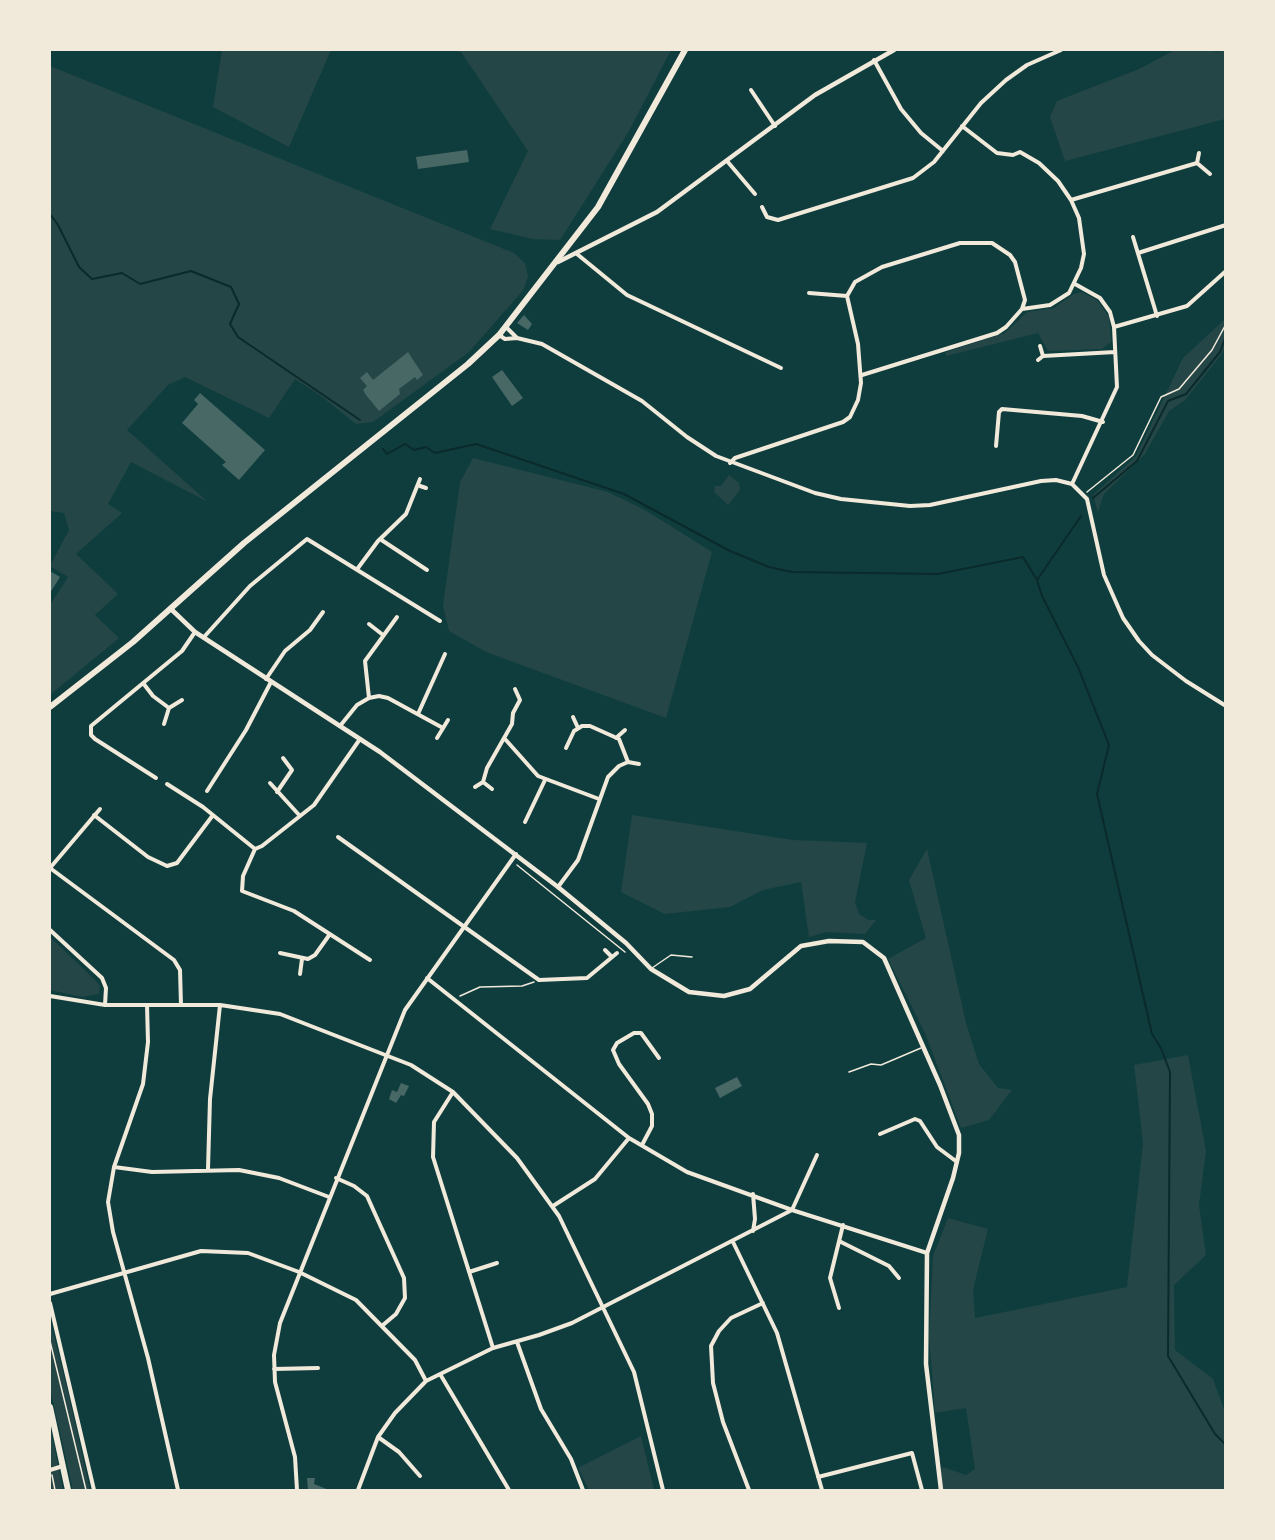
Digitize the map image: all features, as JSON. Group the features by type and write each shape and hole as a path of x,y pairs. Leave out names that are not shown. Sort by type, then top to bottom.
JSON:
{"main road":[{"path":"50,707 172,610 244,543 468,364 499,335 558,262 598,207 685,50"},
{"path":"50,1407 68,1491"}],"street":[{"path":"558,262 657,212 815,95 894,50"},
{"path":"762,207 767,217 778,220 902,183 925,170 962,126 1006,80 1027,65 1061,50"},
{"path":"874,60 906,117 943,151"},
{"path":"751,90 774,126"},
{"path":"962,126 997,153 1013,155 1020,152 1039,163 1058,181 1071,200 1079,218 1084,247 1081,268 1075,284 1069,293 1050,305 1022,309"},
{"path":"1197,163 1199,153"},
{"path":"727,161 755,194"},
{"path":"1071,200 1197,163"},
{"path":"1197,163 1210,174"},
{"path":"1138,253 1226,225"},
{"path":"1133,237 1157,316"},
{"path":"730,463 735,458 843,422 850,417 858,400 862,375 847,296 855,282 882,267 960,243 981,242 1002,248 1015,262 1025,300 1022,309 1006,327 997,333 862,375"},
{"path":"577,254 627,295 781,368"},
{"path":"1114,327 1187,306 1226,271"},
{"path":"1072,483 1103,422 1117,387 1114,327 1107,305 1100,298 1075,284"},
{"path":"809,293 847,296"},
{"path":"506,326 517,338"},
{"path":"499,335 505,339 517,338 542,344 642,401 687,437 730,463 815,493 841,499 910,506 930,505 1041,480 1072,483 1084,495 1092,516 1095,542 1104,575 1123,618 1139,641 1169,668 1226,706"},
{"path":"1040,346 1043,356"},
{"path":"1038,360 1043,356 1115,352"},
{"path":"996,446 999,412 1002,409 1082,416 1103,422"},
{"path":"358,568 380,539 406,514 420,486 420,479"},
{"path":"420,486 426,488"},
{"path":"204,637 250,586 307,539 358,568 440,621"},
{"path":"380,539 427,570"},
{"path":"172,610 195,632 360,739 516,854 626,943 651,969 690,992 724,996 750,989 801,946 829,941 863,942 884,958 959,1135 957,1162 927,1253 926,1364 941,1491"},
{"path":"207,791 246,730 285,651 310,630 323,612"},
{"path":"369,698 364,664 397,616"},
{"path":"369,624 384,635"},
{"path":"156,778 95,739 90,730 96,720 182,651 195,632"},
{"path":"418,714 445,654"},
{"path":"143,683 153,696 169,708"},
{"path":"475,787 483,782 487,768 512,724 513,713 519,703 515,689"},
{"path":"340,726 357,705 369,698 388,698 443,728"},
{"path":"164,724 169,708 182,700"},
{"path":"573,717 578,728"},
{"path":"437,738 448,720"},
{"path":"566,748 578,728 590,726 621,741 628,762"},
{"path":"616,738 625,730"},
{"path":"360,739 314,805 255,849 243,876 242,891 294,911 369,960"},
{"path":"505,739 538,776 599,799"},
{"path":"278,792 292,770 283,759"},
{"path":"558,888 578,860 599,799 613,770 628,762 639,764"},
{"path":"525,822 545,780"},
{"path":"483,782 492,789"},
{"path":"270,783 300,816"},
{"path":"167,784 213,815 255,849"},
{"path":"100,809 50,868 174,960 180,970 181,1005"},
{"path":"94,815 148,857 160,865 167,866 177,863 213,815"},
{"path":"338,837 539,980 587,978 617,953"},
{"path":"297,1491 295,1458 279,1402 274,1369 280,1323 405,1010 516,854"},
{"path":"50,930 102,978 106,988 105,1005"},
{"path":"279,953 302,959 315,955 330,934"},
{"path":"606,950 612,957"},
{"path":"300,974 302,959"},
{"path":"427,978 629,1138 687,1172 792,1210 927,1253"},
{"path":"50,996 105,1005 220,1005 280,1014 418,1069 453,1092 517,1158 553,1206 634,1372 663,1491"},
{"path":"147,1005 148,1042 143,1084 109,1185 110,1217 148,1358 178,1491"},
{"path":"208,1169 210,1099 220,1005"},
{"path":"642,1145 652,1126 652,1114 613,1050 617,1043 634,1033 641,1034 659,1058"},
{"path":"453,1092 434,1122 431,1145 438,1175 494,1348"},
{"path":"880,1134 915,1119 920,1121 937,1147 957,1162"},
{"path":"553,1206 595,1179 629,1138"},
{"path":"358,1491 378,1437 395,1413 426,1381 494,1348 564,1326 604,1308 792,1210 817,1155"},
{"path":"114,1167 152,1172 239,1170 279,1178 329,1197"},
{"path":"336,1178 354,1186 367,1196 404,1278 405,1298 396,1314 383,1326"},
{"path":"753,1194 755,1219 753,1232"},
{"path":"839,1308 830,1278 843,1225"},
{"path":"839,1241 889,1266 899,1278"},
{"path":"733,1242 777,1333 822,1491"},
{"path":"50,1294 213,1250 257,1255 343,1292 383,1326 415,1360 426,1381"},
{"path":"469,1272 497,1263"},
{"path":"50,1303 94,1491"},
{"path":"749,1491 718,1402 711,1373 711,1346 719,1331 731,1318 763,1303"},
{"path":"517,1342 541,1409 572,1459 583,1491"},
{"path":"274,1369 318,1368"},
{"path":"440,1374 509,1491"},
{"path":"378,1437 399,1452 420,1476"},
{"path":"818,1477 912,1453 922,1491"},
{"path":"50,1470 63,1466"}],"lane":[{"path":"651,969 670,955 692,957"},
{"path":"849,1072 871,1064 880,1065 923,1047"}],"path":[{"path":"1084,495 1133,455 1161,397 1179,389 1212,350 1226,324"},
{"path":"512,860 628,954"},
{"path":"456,1001 471,989 522,986 539,980"},
{"path":"50,1341 86,1491"},
{"path":"50,1470 55,1491"}],"shaded area":[{"path":"222,50 331,50 289,147 213,107"},
{"path":"454,50 671,50 629,131 560,240 533,239 490,229 528,151 461,52"},
{"path":"1175,50 1214,50 1215,52 1225,50 1225,119 1065,161 1050,117 1057,101 1139,69"},
{"path":"50,66 514,253 525,263 528,276 524,289 469,352 373,422 356,424 295,379 269,418 185,377 168,385 127,430 208,502 131,462 108,504 122,513 76,554 118,594 95,615 119,638 50,695 50,605 68,577 50,566 69,530 64,513 50,511"},
{"path":"1081,292 1097,300 1109,317 1111,342 1102,349 1048,351 1038,333 946,356 946,352 1005,333 1027,312 1054,308 1072,295"},
{"path":"1225,319 1225,347 1221,355 1185,400 1169,411 1145,454 1104,494 1098,512 1093,495 1136,456 1183,358"},
{"path":"473,458 608,492 645,510 712,552 666,718 486,652 449,631 443,606 460,482"},
{"path":"729,475 739,483 740,490 728,505 714,492 715,486 721,486"},
{"path":"632,815 793,840 867,843 855,902 859,914 868,920 876,920 865,934 827,932 809,937 801,882 763,890 730,907 665,914 621,892"},
{"path":"927,849 966,1023 979,1064 998,1088 1012,1090 989,1120 961,1128 925,1033 888,959 926,938 909,880"},
{"path":"50,937 95,980 100,986 99,994 82,997 50,990"},
{"path":"1188,1055 1206,1151 1199,1205 1206,1255 1174,1285 1175,1350 1213,1379 1225,1412 1225,1490 943,1490 940,1470 943,1467 966,1475 975,1469 966,1408 935,1413 929,1335 933,1256 948,1218 988,1229 973,1290 975,1318 1127,1287 1143,1143 1134,1065"},
{"path":"50,1321 90,1490 73,1490 50,1388"},
{"path":"50,1425 63,1490 51,1490"},
{"path":"641,1436 654,1490 589,1490 578,1468"}],"building":[{"path":"467,150 469,162 418,169 416,157"},
{"path":"524,315 532,324 528,330 517,323"},
{"path":"408,352 423,375 417,380 415,377 399,389 400,394 379,411 363,390 367,386 360,378 367,372 373,380"},
{"path":"502,370 523,398 512,406 492,377"},
{"path":"200,393 265,450 239,480 222,465 226,462 182,423 198,404 194,400"},
{"path":"50,571 60,577 50,593"},
{"path":"737,1077 742,1086 720,1098 715,1088"},
{"path":"401,1083 409,1086 404,1096 401,1095 396,1103 389,1099 392,1090 397,1092"},
{"path":"307,1478 315,1478 314,1484 329,1490 308,1490"}],"waterway":[{"path":"50,214 79,267 92,279 122,273 140,284 191,271 231,287 239,304 230,324 238,337 360,420"},
{"path":"1093,498 1137,461 1168,401 1186,394 1220,352 1226,336"},
{"path":"383,449 387,454 405,444 414,450 426,447 435,453 476,444 624,494 730,551 769,567 792,572 938,574 1023,557 1037,580 1042,596 1078,667 1109,745 1097,794 1152,1034 1161,1048 1170,1072 1168,1356 1215,1434 1226,1445"},
{"path":"1037,580 1081,516"}]}
